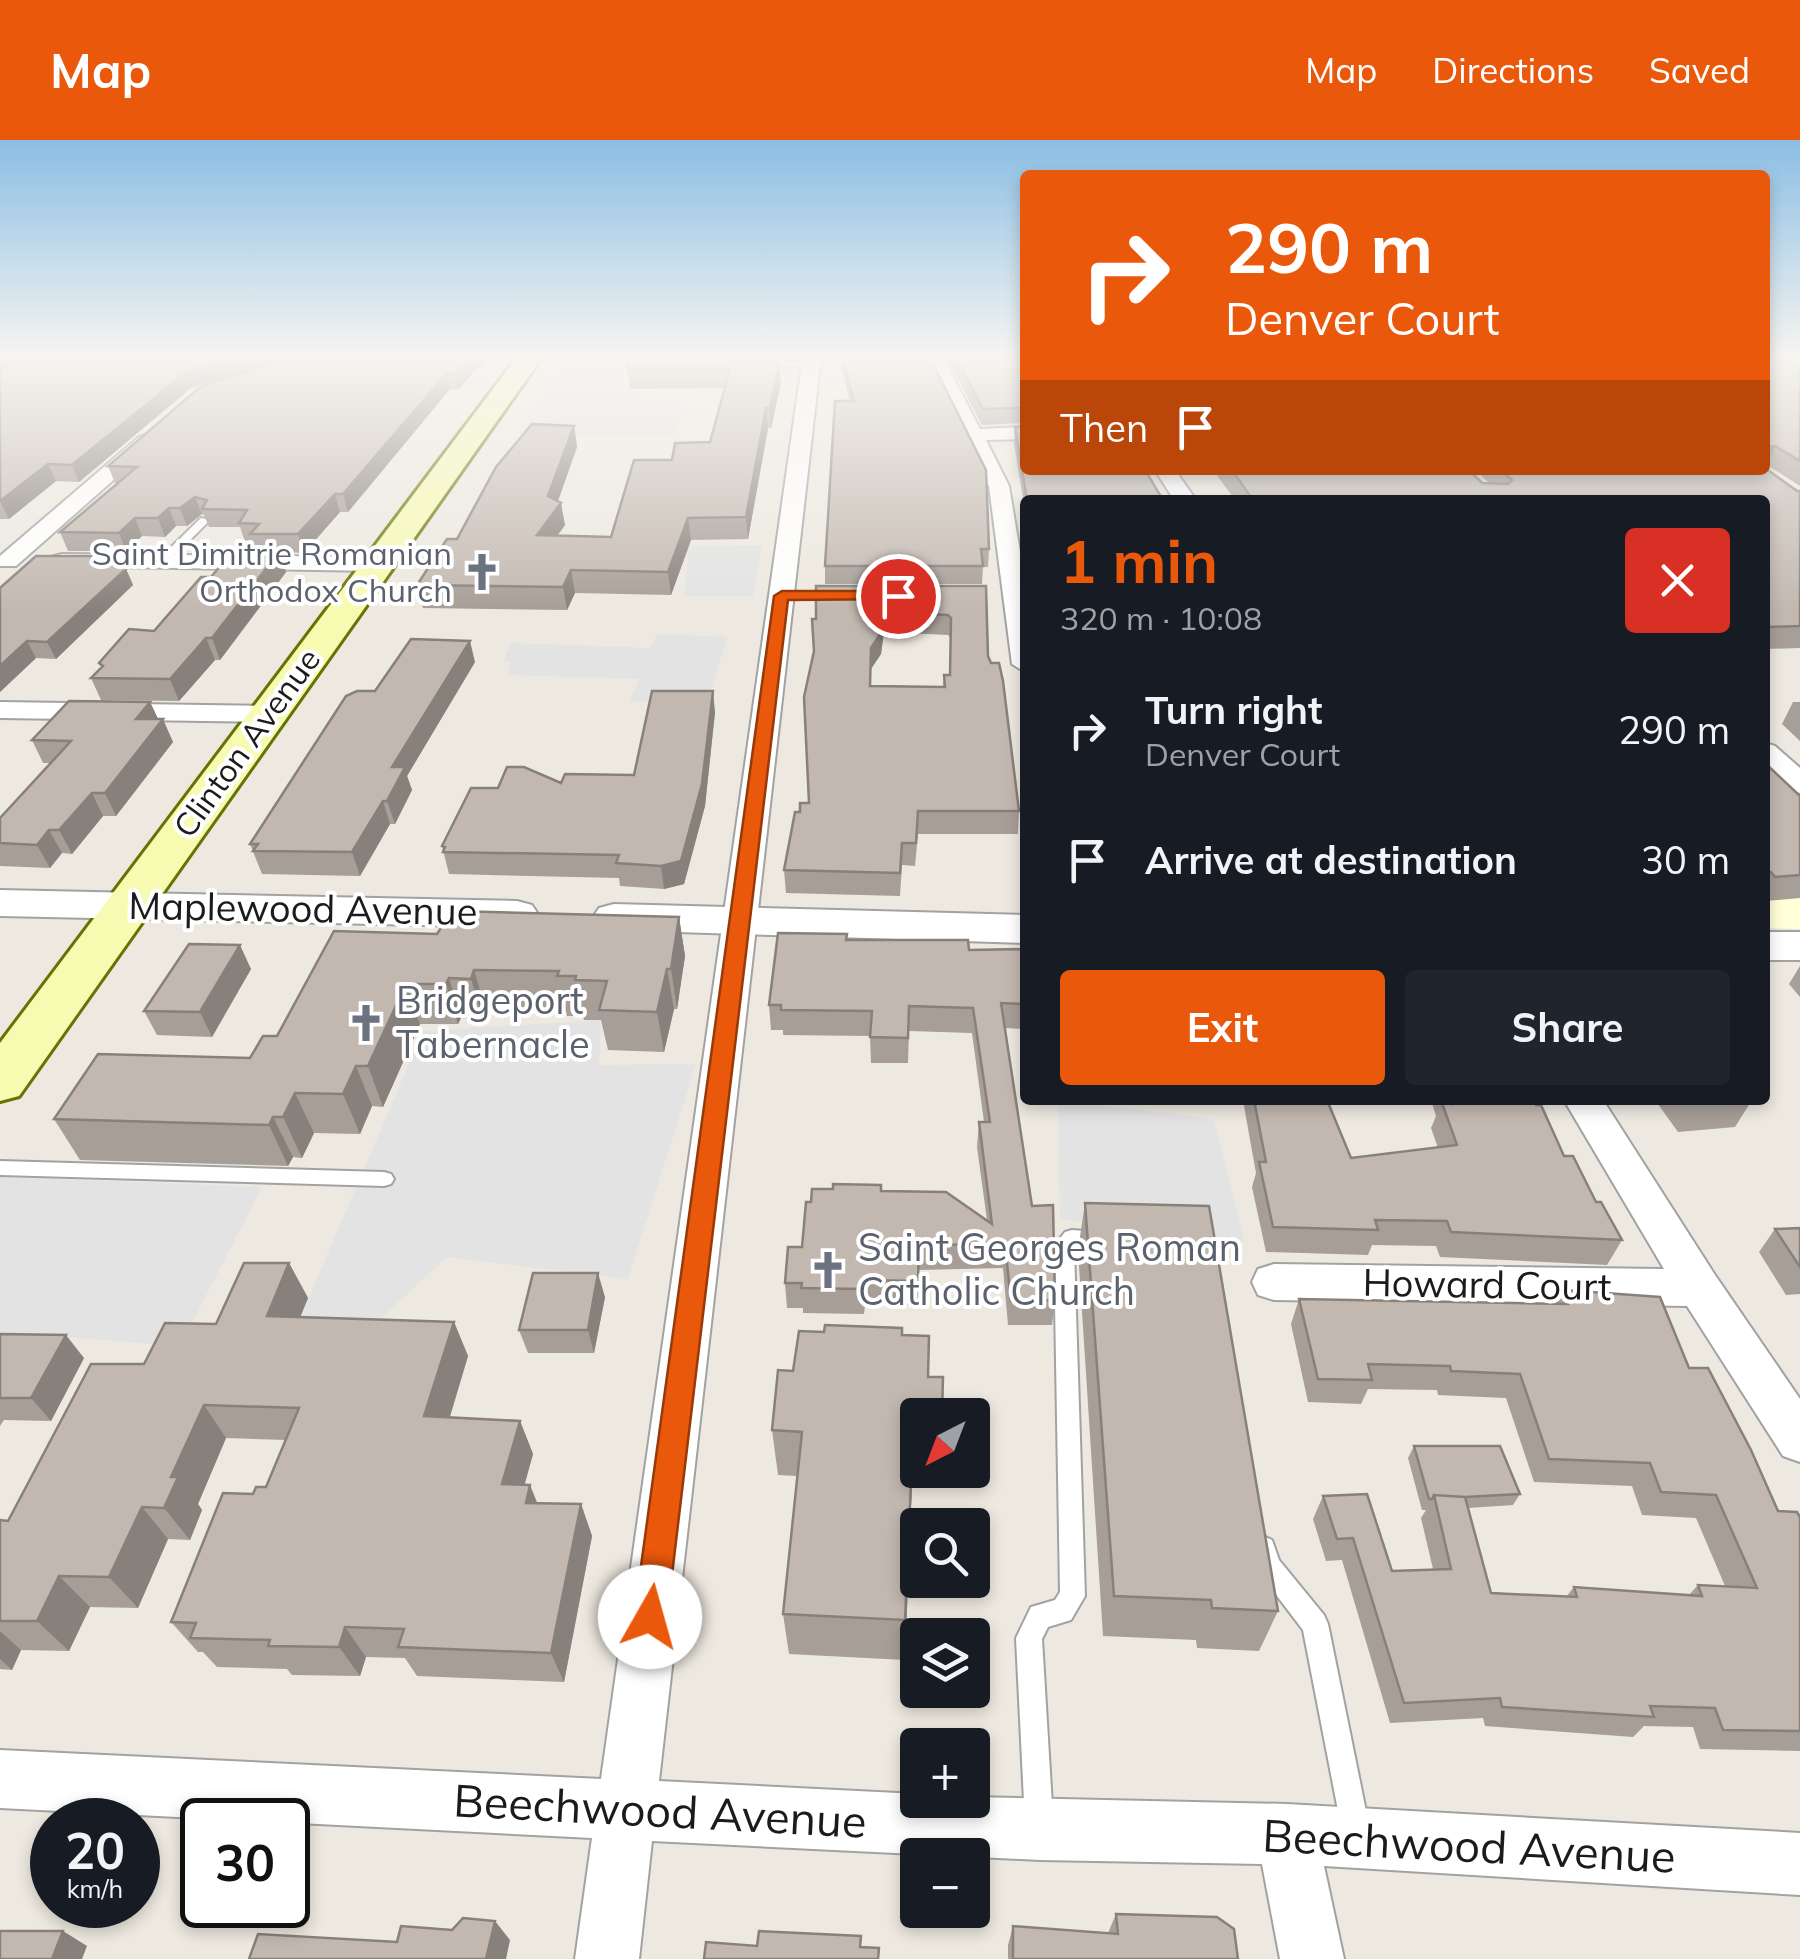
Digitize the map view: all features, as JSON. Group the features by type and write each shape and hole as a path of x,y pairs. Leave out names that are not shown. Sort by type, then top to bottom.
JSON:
{"main road":[{"name":"Clinton Avenue","path":"0,1082 468,441"}],"street":[{"path":"4,561 146,441"},
{"path":"607,1959 738,920 791,596 805,441"},
{"path":"974,441 998,486 1004,595 1020,648"},
{"path":"4,561 376,564"},
{"path":"0,710 268,714"},
{"path":"1770,757 1800,784"},
{"name":"Maplewood Avenue","path":"0,902 1020,929"},
{"path":"1770,946 1800,946"},
{"path":"1585,1105 1800,1440"},
{"name":"Howard Court","path":"1274,1282 1699,1288"},
{"name":"Beechwood Avenue","path":"0,1779 1040,1830 1287,1834 1800,1864"},
{"path":"1287,1834 1312,1959"}],"lane":[{"path":"162,562 205,520"},
{"path":"0,1168 384,1179"},
{"path":"1040,1830 1029,1638 1040,1616 1062,1610 1073,1596 1064,1246 1072,1238 1128,1240"},
{"path":"1256,1529 1270,1567 1316,1624 1358,1841"}],"shaded area":[{"path":"762,545 753,596 684,596 688,558 525,556 527,548"},
{"path":"657,634 727,637 708,701 630,701 639,679 507,675 511,662 504,660 511,643 650,648"},
{"path":"1770,773 1800,800 1800,929 1770,928"},
{"path":"601,1020 599,1065 696,1064 628,1279 447,1257 344,1353 292,1337 423,1031"},
{"path":"1058,1105 1099,1105 1214,1119 1244,1241 1060,1219"},
{"path":"0,1177 262,1187 180,1346 0,1332"}],"building":[{"path":"0,441 102,441 72,465 48,464 0,501"},
{"path":"137,441 389,441 343,494 335,494 298,534 250,534 259,524 239,523 247,510 202,509 207,500 195,497 180,508 169,508 158,518 135,518 119,533 60,532 137,467 108,466"},
{"path":"518,441 568,441 548,496 561,503 537,535 611,537 634,460 672,460 675,443 760,441 746,517 688,518 668,572 571,570 563,587 417,585 447,539 457,539 496,467"},
{"path":"833,441 971,441 986,470 989,549 981,549 983,566 825,566"},
{"path":"1770,441 1800,441 1800,461 1770,446"},
{"path":"1770,472 1800,491 1800,626 1770,627 1770,495 1250,495 1236,475 1474,475 1482,483 1508,484 1512,480 1506,475 1770,475"},
{"path":"1023,475 1148,475 1160,495 1026,495"},
{"path":"232,552 279,552 212,638 206,638 170,679 91,678 129,629 154,631 201,577 211,577"},
{"path":"36,556 101,556 126,569 47,642 27,641 0,666 0,588"},
{"path":"816,586 986,586 988,656 991,663 999,663 1003,681 1019,811 918,811 916,843 902,843 900,873 784,870 795,812 800,812 800,803 809,803 804,697 814,651 812,619 816,619","holes":["884,612 948,615 950,675 944,675 945,687 870,686 871,648 881,633"]},
{"path":"411,639 470,641 392,767 405,767 352,852 253,851 258,844 250,844 346,696 357,691 375,691"},
{"path":"652,691 713,691 702,784 681,861 661,866 616,863 619,855 443,852 442,846 471,788 498,788 507,767 524,767 561,783 565,774 634,775"},
{"path":"69,701 150,702 136,719 163,719 105,793 92,793 59,830 49,830 37,845 0,843 0,818 71,741 32,740"},
{"path":"1770,768 1800,796 1800,875 1775,877 1771,872"},
{"path":"452,911 679,917 671,969 667,969 657,1012 599,1010 607,981 575,980 576,976 557,976 559,971 474,970 471,979 449,978 446,984 406,984 368,1066 356,1066 343,1094 295,1093 283,1117 273,1117 269,1125 54,1119 98,1054 250,1058 263,1036 277,1036 334,931 437,934"},
{"path":"778,933 847,934 846,940 968,940 969,950 1020,949 1020,1004 1001,1003 1032,1206 1053,1205 1055,1300 1011,1301 1005,1244 919,1245 918,1281 864,1280 863,1289 801,1288 802,1283 785,1283 788,1247 802,1247 806,1202 811,1202 812,1189 833,1189 833,1184 881,1185 881,1191 946,1192 992,1224 979,1122 990,1122 973,1008 909,1006 908,1038 870,1037 872,1011 781,1010 781,1005 769,1005"},
{"path":"189,944 240,945 200,1012 144,1011"},
{"path":"1255,1105 1329,1105 1351,1158 1457,1145 1443,1105 1541,1105 1564,1156 1573,1156 1596,1202 1601,1202 1622,1240 1451,1232 1447,1221 1375,1220 1378,1230 1273,1227 1259,1162 1266,1162"},
{"path":"1085,1203 1209,1206 1278,1611 1212,1608 1211,1600 1114,1596"},
{"path":"1800,1228 1800,1267 1775,1229"},
{"path":"244,1263 289,1263 267,1316 454,1322 424,1416 520,1421 502,1484 530,1485 526,1503 581,1504 551,1653 398,1647 404,1629 345,1627 339,1647 268,1646 270,1640 190,1638 196,1623 171,1622 223,1493 253,1494 256,1487 266,1487 299,1408 204,1405 171,1477 178,1477 164,1508 142,1507 109,1577 59,1576 37,1621 0,1621 0,1520 8,1521 91,1364 144,1364 165,1323 216,1324"},
{"path":"533,1273 598,1273 588,1330 519,1330"},
{"path":"1563,1290 1660,1297 1689,1368 1708,1368 1778,1511 1797,1512 1800,1517 1800,1731 1723,1730 1715,1708 1650,1706 1654,1717 1502,1707 1500,1698 1404,1703 1353,1538 1337,1539 1323,1496 1367,1494 1392,1571 1451,1569 1434,1495 1465,1497 1491,1593 1577,1597 1574,1587 1702,1596 1698,1585 1757,1588 1716,1495 1661,1492 1650,1463 1549,1459 1520,1374 1451,1371 1450,1366 1368,1364 1372,1380 1318,1379 1299,1299 1568,1304"},
{"path":"825,1325 902,1328 902,1335 929,1336 928,1377 943,1377 942,1398 900,1398 900,1488 911,1488 910,1508 900,1508 900,1598 906,1598 905,1618 900,1620 783,1614 802,1432 772,1430 778,1370 793,1371 799,1331 824,1332"},
{"path":"0,1334 66,1335 31,1398 0,1398"},
{"path":"1414,1446 1500,1446 1520,1494 1434,1495 1429,1499"},
{"path":"1116,1914 1217,1917 1234,1929 1238,1959 1013,1959 1013,1926 1118,1934"},
{"path":"463,1918 495,1921 486,1959 249,1959 258,1934 397,1942 401,1926 452,1930"},
{"path":"0,1931 63,1931 52,1959 0,1959"},
{"path":"759,1931 861,1936 860,1947 879,1948 878,1959 704,1959 706,1942 757,1946"}],"place":[{"name":"Saint Dimitrie Romanian Orthodox Church","path":"482,572"},
{"name":"Bridgeport Tabernacle","path":"366,1023"},
{"name":"Saint Georges Roman Catholic Church","path":"828,1270"}],"route":[{"path":"650,1617 782,596 898,596"}]}
